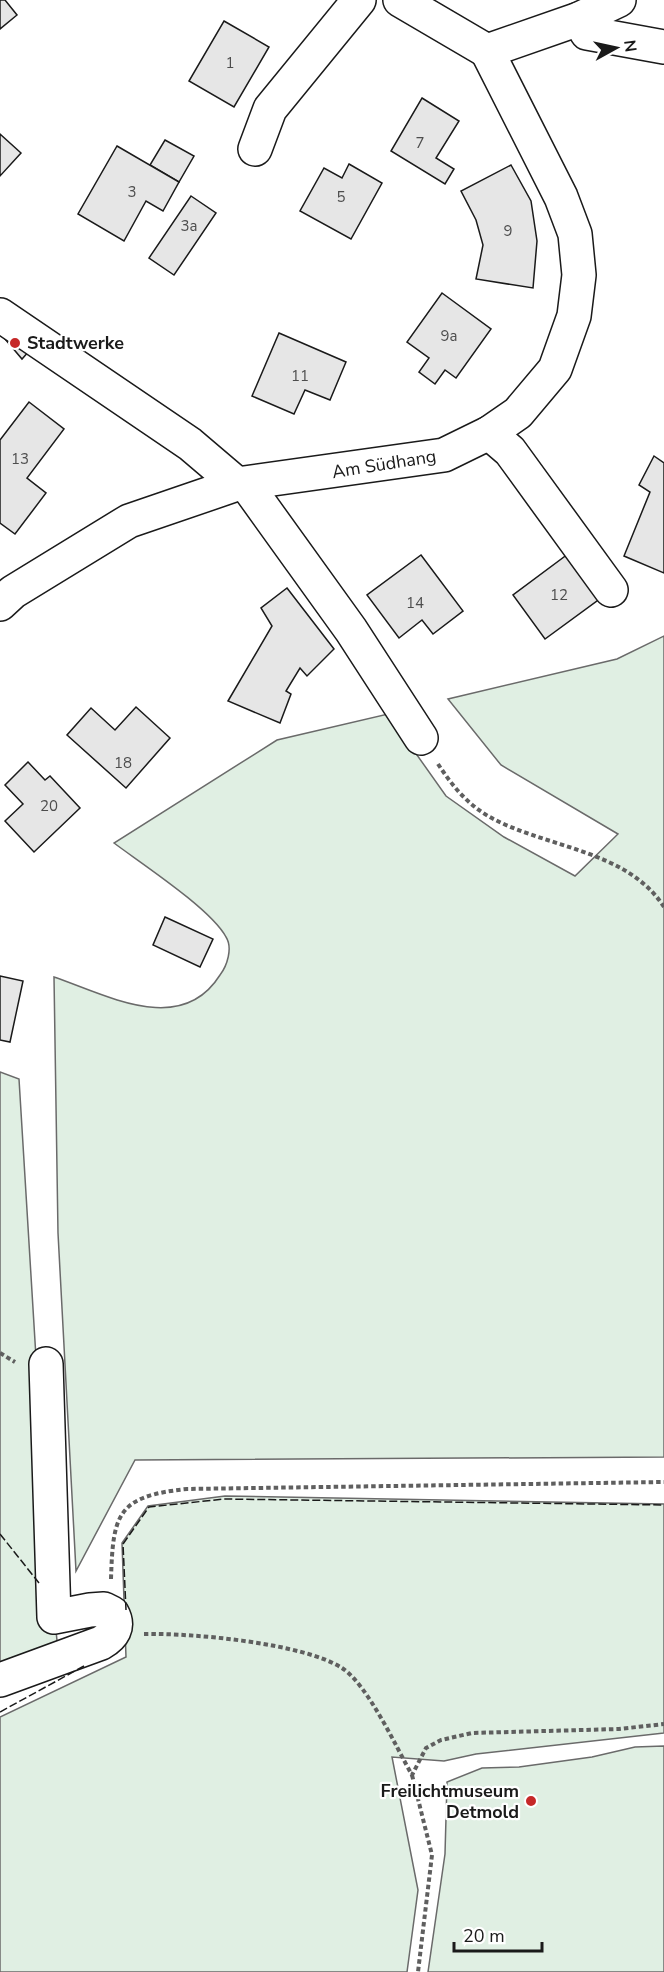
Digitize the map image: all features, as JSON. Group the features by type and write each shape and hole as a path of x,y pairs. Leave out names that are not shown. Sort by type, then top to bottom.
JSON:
{"street":[{"path":"255,149 270,109 359,0"},
{"path":"400,0 487,51 579,19 619,0"},
{"path":"579,19 587,33 664,47"},
{"name":"Am Südhang","path":"0,604 14,592 78,550 129,521 241,484 444,455 489,433 518,413 555,369 574,316 579,275 575,234 561,197 487,51"},
{"path":"0,315 190,444 241,484 351,630 421,738"},
{"path":"489,433 510,451 611,590"},
{"path":"0,1680 101,1643 109,1621 54,1617 49,1383 46,1364"}],"path":[{"path":"421,738 454,789 486,815 524,833 630,872 664,907"},
{"path":"418,1972 432,1855 412,1775 361,1686 343,1669 328,1662 248,1641 175,1634 109,1621 112,1541 116,1522 124,1510 137,1500 162,1491 187,1489 664,1482"},
{"path":"412,1775 426,1748 452,1737 472,1733 619,1729 664,1724"}],"green space":[{"path":"664,636 664,1457 135,1460 76,1571 58,1233 54,977 120,1001 164,1008 185,1004 204,994 223,971 229,951 226,937 206,913 175,887 114,843 277,740 388,714 446,796 504,837 575,876 618,834 501,765 448,699 617,659"},
{"path":"0,1072 19,1079 47,1538 58,1651 0,1664"},
{"path":"225,1496 664,1504 664,1733 476,1754 444,1761 392,1757 418,1890 407,1972 0,1972 0,1717 126,1657 122,1543 148,1506"},
{"path":"664,1746 664,1972 428,1972 445,1854 447,1782 482,1768 519,1767 592,1757 635,1747"}],"building":[{"path":"0,0 5,0 17,15 0,29"},
{"path":"224,21 269,47 234,107 189,81"},
{"path":"422,98 459,121 436,158 454,169 445,184 391,151"},
{"path":"0,134 21,153 0,176"},
{"path":"165,140 194,156 179,182 150,165"},
{"path":"117,146 179,182 163,211 146,201 124,241 78,214"},
{"path":"349,164 382,183 351,239 300,211 324,168 342,178"},
{"path":"511,165 531,201 537,241 533,288 476,279 483,245 476,220 461,191"},
{"path":"191,196 216,213 174,275 149,258"},
{"path":"442,293 491,329 456,378 445,370 435,384 419,372 429,358 407,342"},
{"path":"0,333 30,350 22,359"},
{"path":"279,333 346,362 330,400 305,390 294,414 252,396"},
{"path":"29,402 64,429 27,478 46,493 15,534 0,523 0,440"},
{"path":"654,456 664,463 664,573 624,556 650,492 639,485"},
{"path":"572,551 605,595 545,639 513,595"},
{"path":"421,555 463,611 433,634 422,620 399,638 367,595"},
{"path":"287,588 334,649 307,676 300,668 286,691 291,694 280,723 228,701 272,626 261,608"},
{"path":"136,707 170,738 126,788 67,735 91,708 115,730"},
{"path":"28,762 45,780 50,776 80,808 34,852 5,821 23,804 5,785"},
{"path":"165,917 213,939 200,967 153,945"},
{"path":"0,976 23,981 10,1042 0,1040"}],"fence":[{"path":"126,1610 123,1544 149,1507 224,1499 664,1505"},
{"path":"0,1534 39,1583"},
{"path":"0,1712 84,1666"}],"place":[{"name":"Stadtwerke","path":"15,343"},
{"name":"Freilichtmuseum Detmold","path":"531,1801"}]}
